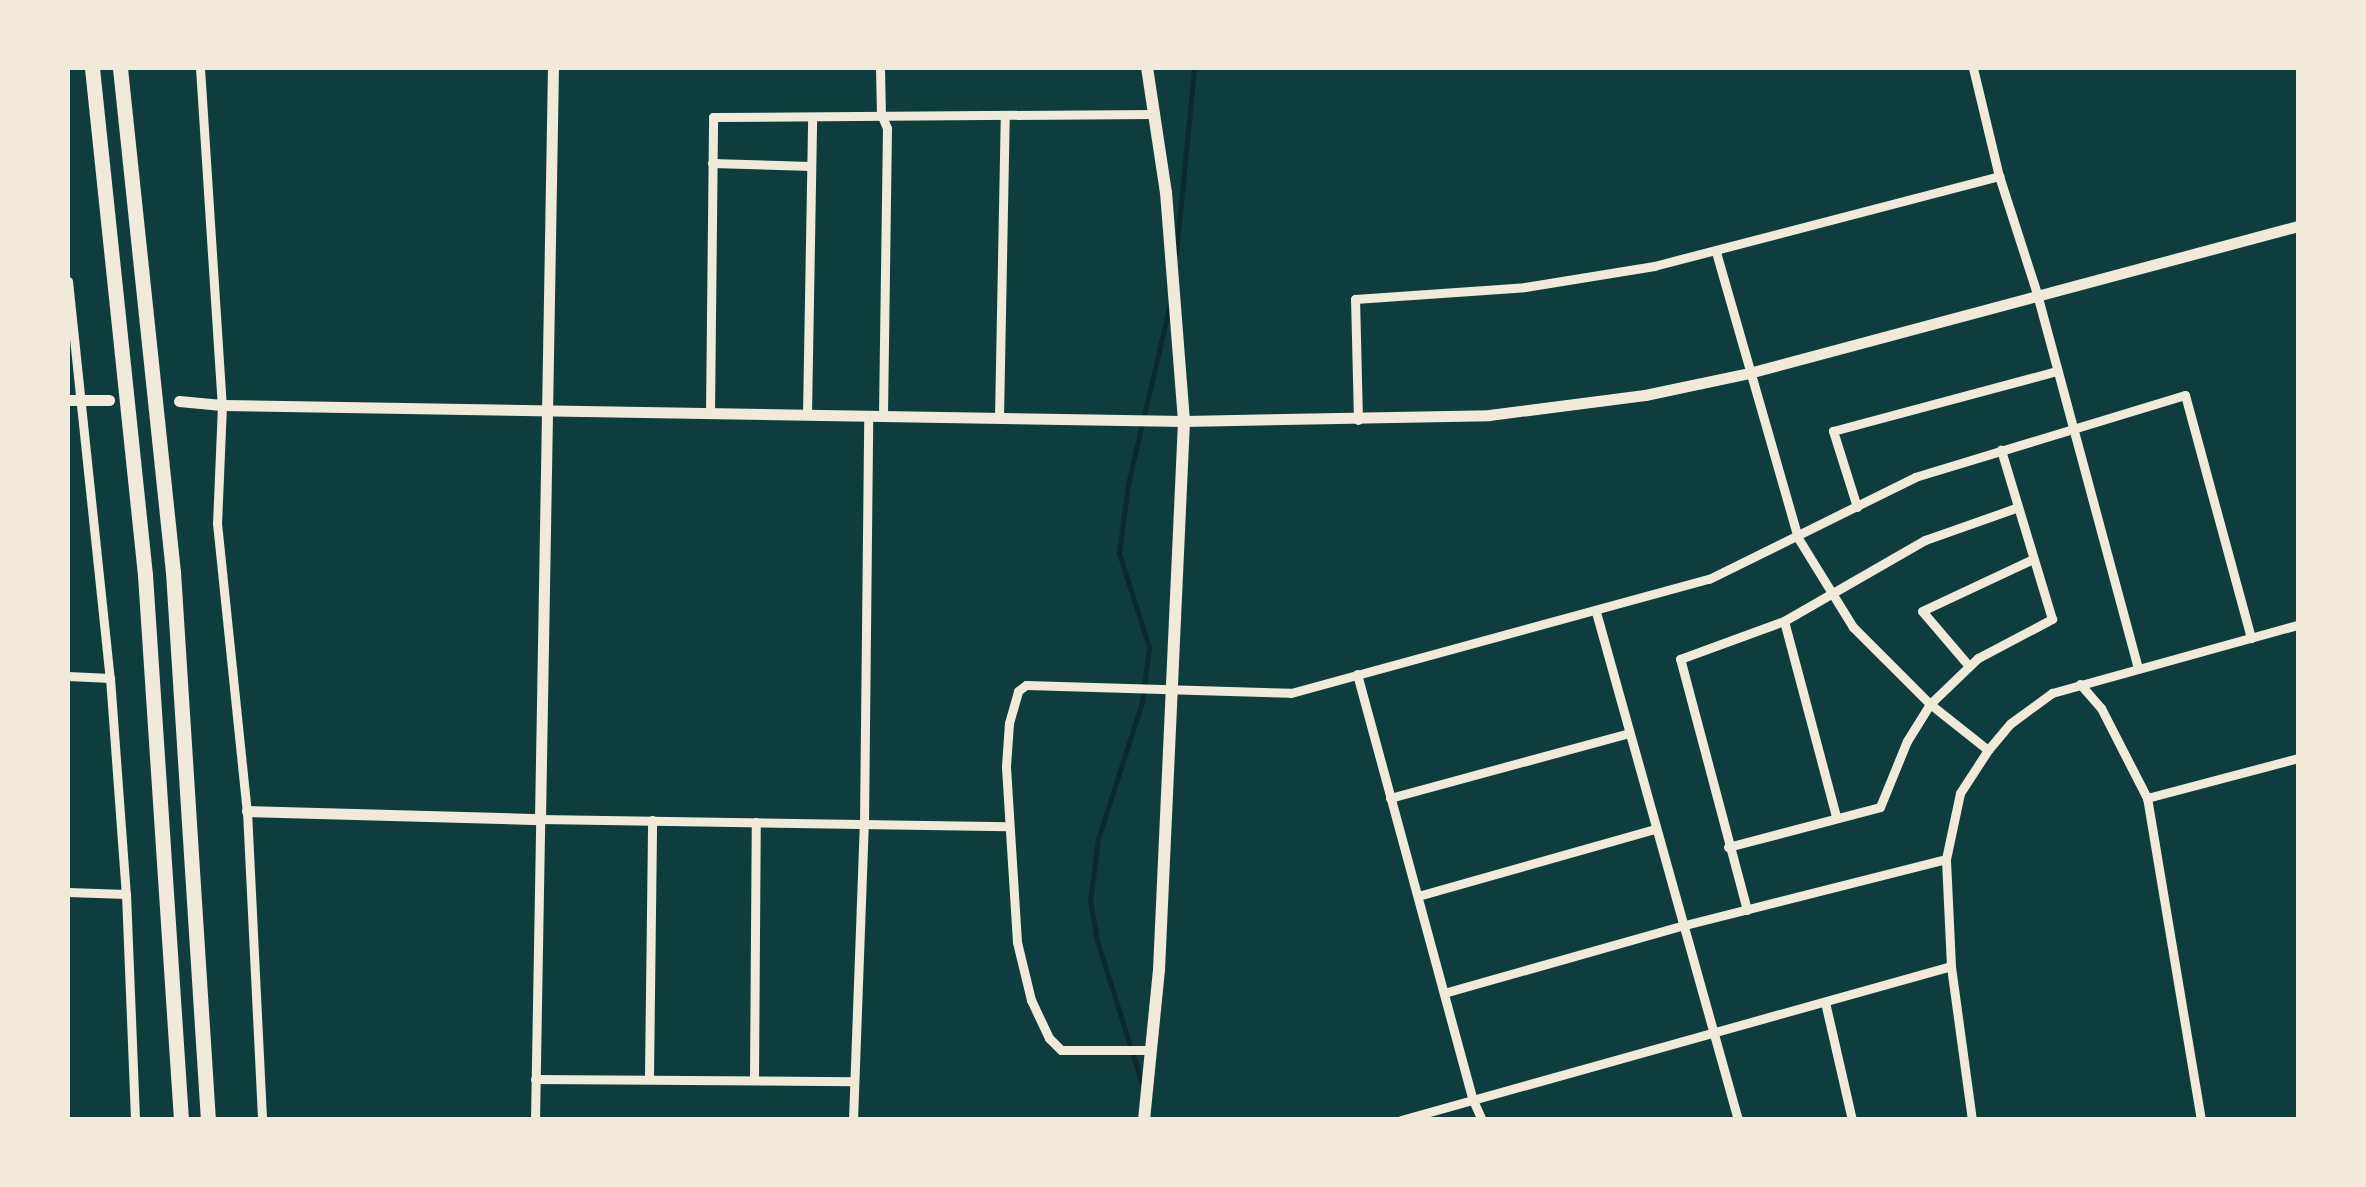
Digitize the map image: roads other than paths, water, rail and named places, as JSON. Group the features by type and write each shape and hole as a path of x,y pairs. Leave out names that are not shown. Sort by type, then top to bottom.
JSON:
{"highway":[{"path":"89,68 100,130 146,575 181,1120"},
{"path":"120,68 173,572 208,1120"}],"main road":[{"path":"1144,1120 1173,692 1184,421 1166,193 1147,68"}],"street":[{"path":"200,68 222,405 217,522 247,811 262,1120"},
{"path":"535,1120 552,68"},
{"path":"880,68 882,114 888,128 882,416"},
{"path":"1974,68 1999,176 2058,371 2138,669"},
{"path":"710,413 713,117 812,120 882,114 1154,114"},
{"path":"999,417 1005,115"},
{"path":"807,414 812,120"},
{"path":"712,163 812,166"},
{"path":"1358,420 1355,299 1525,286 1716,252 1999,176"},
{"path":"179,401 222,405 1184,421 1490,416 1750,373 2298,226"},
{"path":"1716,252 1798,538 1853,627 1930,704 1988,750"},
{"path":"68,281 84,401 110,678 126,894 135,1120"},
{"path":"1857,507 1833,431 2058,371"},
{"path":"1150,1050 1061,1050 1049,1038 1031,1000 1017,942 1008,826 1009,723 1018,691 1026,684 1173,692 1291,693 1709,579 1916,477 2185,394 2251,638"},
{"path":"68,400 109,400"},
{"path":"854,1120 864,823 868,416"},
{"path":"1728,846 1880,807 1907,741 1930,704 1969,666 2052,619 2001,450"},
{"path":"1747,910 1680,658 1784,621 1925,540 2016,508"},
{"path":"1969,666 1922,611 2032,558"},
{"path":"1596,612 1738,1120"},
{"path":"1784,621 1836,817"},
{"path":"1972,1120 1952,966 1946,860 1960,794 1988,750 2011,722 2052,693 2298,625"},
{"path":"1357,674 1473,1100 1482,1120"},
{"path":"68,676 110,678"},
{"path":"2080,684 2111,724 2147,798 2200,1120"},
{"path":"1390,798 1629,733"},
{"path":"2147,798 2298,758"},
{"path":"247,811 540,820 1008,826"},
{"path":"649,1076 652,820"},
{"path":"754,1078 756,822"},
{"path":"1418,896 1655,830"},
{"path":"1444,993 1681,926 1946,860"},
{"path":"68,892 126,894"},
{"path":"1401,1120 1952,966"},
{"path":"1825,1002 1852,1120"},
{"path":"536,1078 853,1080"}],"waterway":[{"path":"1176,253 1194,68"},
{"path":"1143,1087 1097,940 1090,901 1098,839 1142,702 1149,647 1119,553 1128,484 1170,304"}]}
